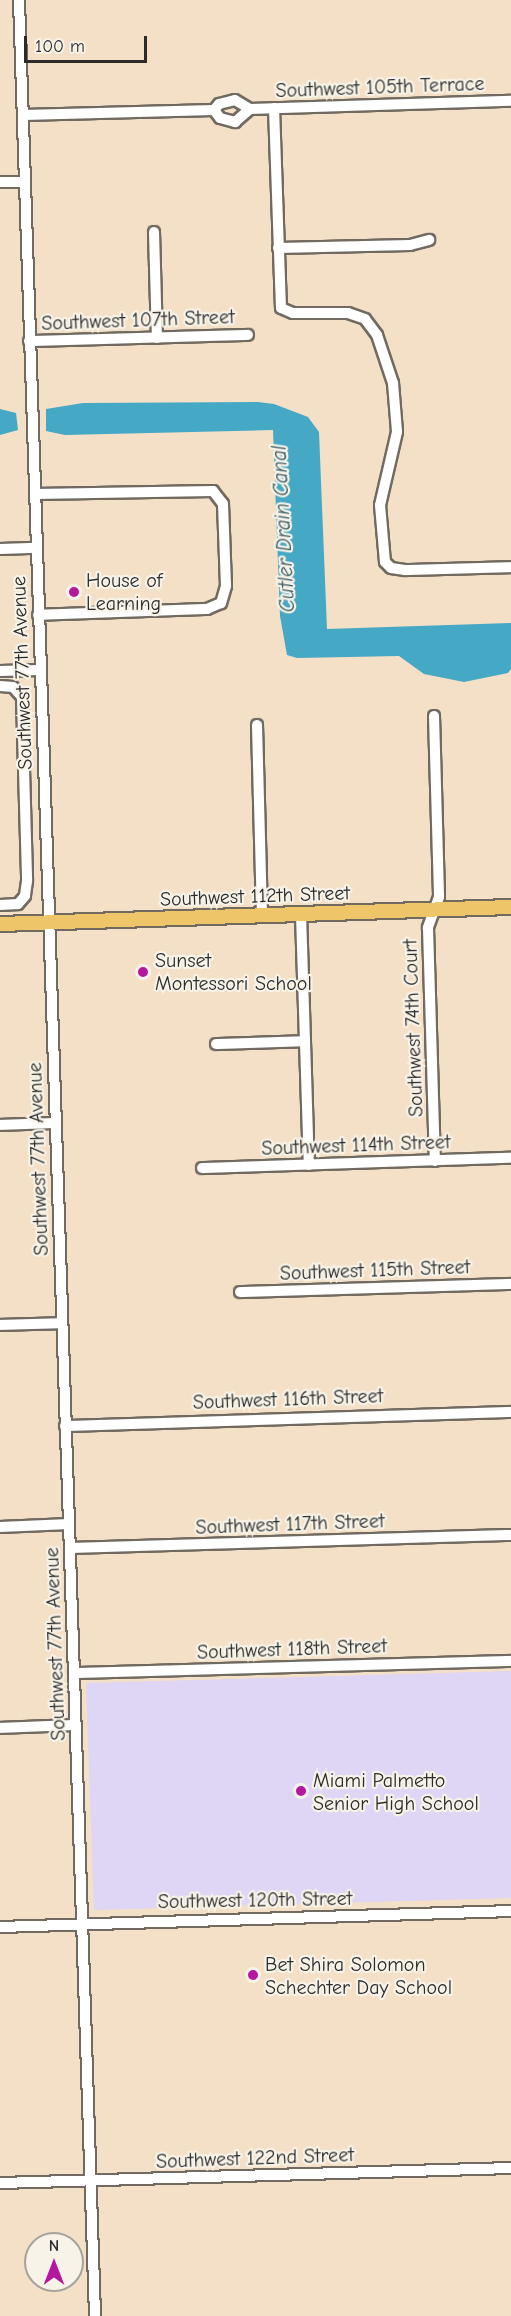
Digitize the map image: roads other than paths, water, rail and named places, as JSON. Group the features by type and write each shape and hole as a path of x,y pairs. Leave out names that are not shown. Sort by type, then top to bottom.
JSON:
{"main road":[{"name":"Southwest 112th Street","path":"0,924 511,907"}],"street":[{"name":"Southwest 77th Avenue","path":"19,0 95,2316"},
{"name":"Southwest 105th Terrace","path":"22,115 214,110 219,104 235,100 250,109 511,101"},
{"path":"274,108 279,297 284,311 359,315 377,335 397,404 395,442 380,505 385,562 397,569 511,567"},
{"name":"Southwest 105th Terrace","path":"214,110 220,118 235,122 250,109"},
{"path":"0,182 25,182"},
{"path":"154,232 158,338"},
{"path":"278,248 410,245 429,240"},
{"name":"Southwest 107th Street","path":"30,341 248,335"},
{"path":"35,494 204,489 219,496 223,508 226,586 221,603 207,609 38,615"},
{"path":"0,549 37,548"},
{"path":"0,671 40,670"},
{"path":"0,686 13,687 22,697 27,880 25,896 18,904 0,905"},
{"name":"Southwest 74th Court","path":"434,716 438,897 428,928 435,1161"},
{"path":"257,725 262,915"},
{"path":"301,914 309,1165"},
{"path":"216,1044 305,1041"},
{"path":"0,1125 56,1123"},
{"name":"Southwest 114th Street","path":"202,1168 511,1158"},
{"name":"Southwest 115th Street","path":"240,1292 511,1284"},
{"path":"0,1325 62,1323"},
{"name":"Southwest 116th Street","path":"65,1426 511,1412"},
{"path":"0,1527 69,1524"},
{"name":"Southwest 117th Street","path":"70,1548 511,1536"},
{"name":"Southwest 118th Street","path":"74,1673 511,1661"},
{"path":"0,1728 75,1725"},
{"name":"Southwest 120th Street","path":"0,1927 511,1911"},
{"name":"Southwest 122nd Street","path":"0,2182 511,2168"}],"water":[{"name":"Cutler Drain Canal","path":"258,402 274,404 308,417 319,432 327,629 511,623 511,669 508,673 464,682 424,674 399,656 297,658 287,655 280,616 273,430 65,435 46,431 46,409 83,403"},
{"path":"0,409 16,413 18,430 0,435"}],"place":[{"name":"House of Learning","path":"74,592"},
{"name":"Sunset Montessori School","path":"143,972"},
{"name":"Miami Palmetto Senior High School","path":"301,1791"},
{"name":"Bet Shira Solomon Schechter Day School","path":"253,1975"}]}
